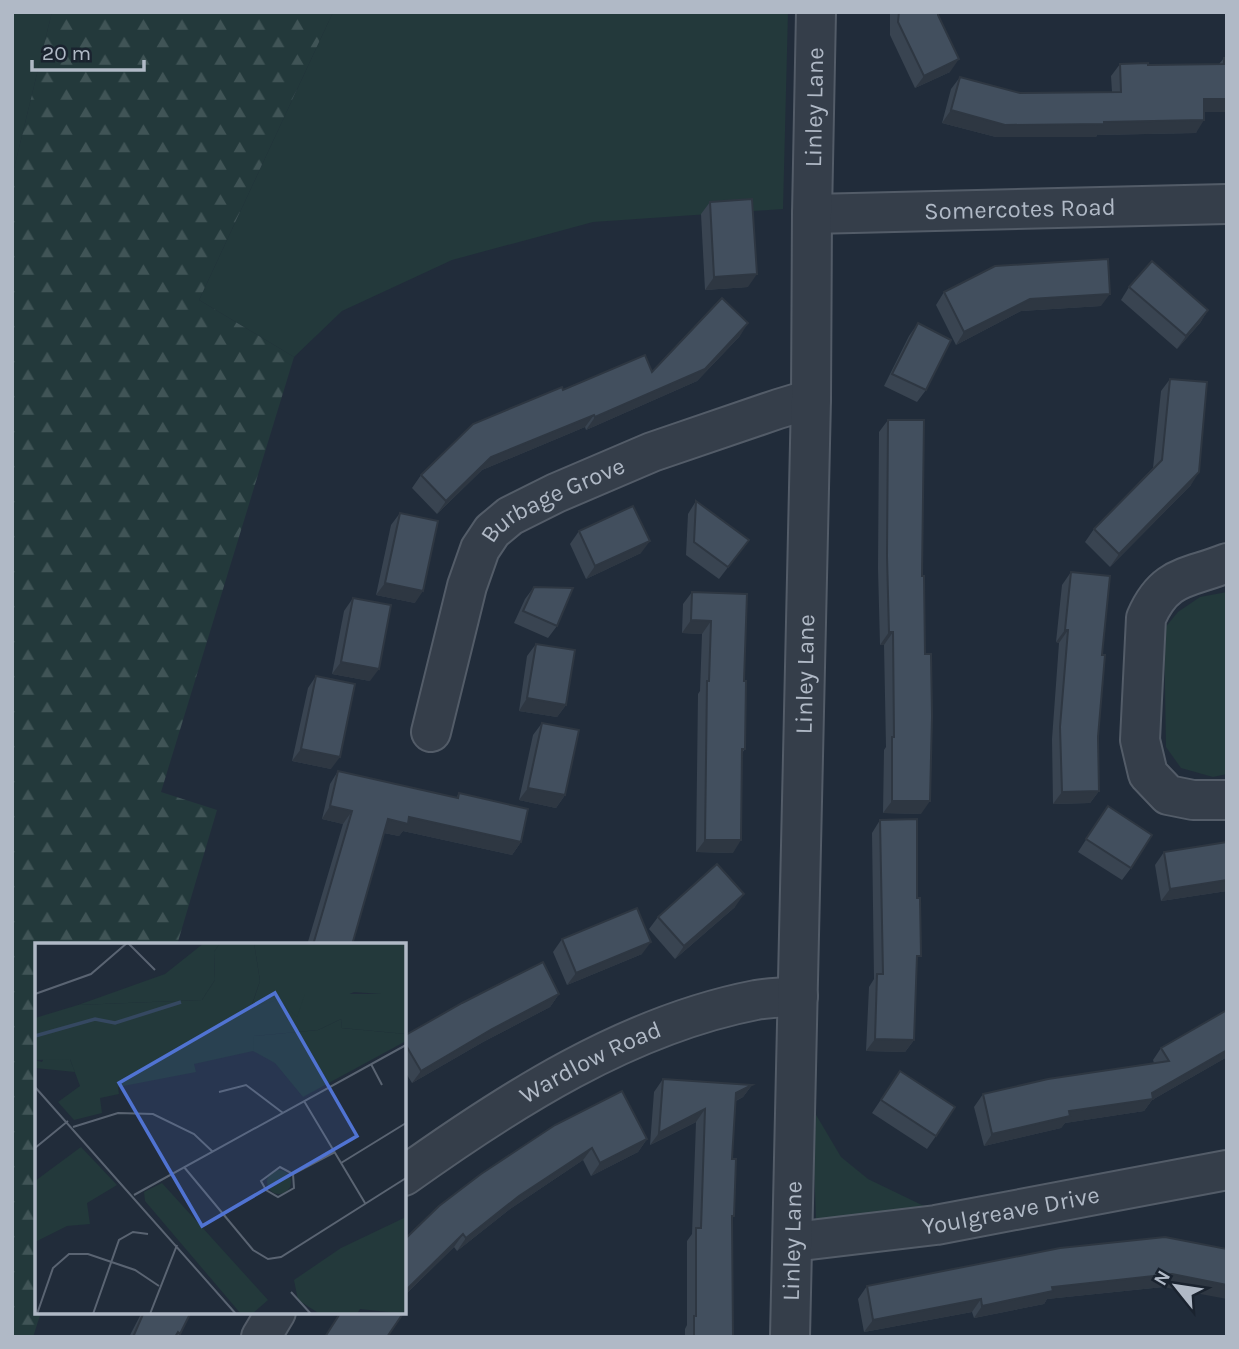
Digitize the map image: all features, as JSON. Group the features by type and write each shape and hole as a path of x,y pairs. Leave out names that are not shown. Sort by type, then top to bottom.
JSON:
{"street":[{"name":"Linley Lane","path":"790,1337 811,399 816,12"},
{"name":"Somercotes Road","path":"812,214 1227,204"},
{"name":"Burbage Grove","path":"431,732 467,586 480,550 492,531 510,516 556,493 652,452 811,399"},
{"path":"1227,563 1175,580 1153,602 1146,618 1140,740 1148,774 1168,794 1193,800 1227,800"},
{"name":"Wardlow Road","path":"406,1175 463,1134 612,1048 686,1018 756,1000 798,996"},
{"name":"Youlgreave Drive","path":"793,1242 936,1225 1227,1170"},
{"path":"261,1337 275,1314"}],"green space":[{"path":"12,12 52,12 12,177"},
{"path":"52,12 333,12 199,300 294,357 161,792 217,810 178,943 35,943 35,1314 40,1314 33,1337 12,1337 12,177"},
{"path":"333,12 788,12 783,209 593,222 452,260 342,311 294,357 199,300"},
{"path":"1227,592 1227,774 1213,777 1181,768 1166,747 1164,629 1178,612 1200,597"},
{"path":"812,1108 841,1157 868,1179 926,1207 816,1219"}],"building":[{"path":"899,12 938,12 959,59 924,76 898,22"},
{"path":"1224,58 1227,58 1227,99 1204,99 1204,120 1005,125 951,110 960,77 1020,93 1121,92 1120,64 1224,64"},
{"path":"752,199 757,274 714,277 710,202"},
{"path":"1108,259 1110,294 1030,299 964,332 944,292 995,266"},
{"path":"1152,261 1208,310 1186,336 1129,287"},
{"path":"722,298 748,323 705,369 595,417 594,415 491,457 446,501 421,475 473,424 645,355 652,372"},
{"path":"918,323 951,340 926,390 892,374"},
{"path":"1170,379 1207,382 1199,472 1119,554 1094,529 1162,460"},
{"path":"888,420 924,420 922,576 925,654 931,654 930,801 892,801 893,632 889,632 887,556"},
{"path":"696,501 749,540 728,567 694,542"},
{"path":"633,506 650,541 595,566 579,531"},
{"path":"400,513 438,521 423,591 385,583"},
{"path":"1071,572 1110,576 1102,655 1105,655 1098,737 1099,791 1062,792 1060,727"},
{"path":"534,587 573,588 557,626 523,611"},
{"path":"692,592 747,594 741,840 705,840 707,681 711,621 691,620"},
{"path":"353,598 391,605 379,669 341,662"},
{"path":"536,644 575,650 566,705 527,698"},
{"path":"316,676 355,684 340,757 301,749"},
{"path":"542,723 579,730 565,795 528,788"},
{"path":"338,771 458,798 459,793 528,809 521,842 409,817 408,824 388,819 353,943 314,943 352,811 330,806"},
{"path":"1108,806 1152,835 1131,868 1086,839"},
{"path":"917,819 917,898 920,898 921,956 917,956 914,1040 875,1039 877,974 883,974 880,820"},
{"path":"1227,842 1227,880 1170,889 1164,852"},
{"path":"717,864 744,894 684,946 658,917"},
{"path":"637,908 651,942 576,973 562,939"},
{"path":"543,962 559,994 421,1071 406,1045 406,1035"},
{"path":"1227,1010 1227,1050 1152,1093 1153,1099 1069,1111 1070,1116 992,1134 983,1094 1048,1079 1169,1061 1161,1048"},
{"path":"900,1071 955,1107 936,1136 881,1100"},
{"path":"663,1079 752,1085 736,1093 732,1159 736,1159 732,1216 733,1337 694,1337 696,1228 701,1228 705,1109 659,1133"},
{"path":"622,1091 647,1139 600,1163 592,1148 519,1196 466,1238 463,1234 406,1290 406,1238 439,1206 481,1174 555,1125"},
{"path":"1165,1237 1227,1249 1227,1285 1172,1274 1052,1287 1053,1291 982,1306 981,1299 873,1320 867,1286 1060,1248"},
{"path":"143,1314 190,1314 180,1334 178,1332 175,1337 133,1337"},
{"path":"340,1314 403,1314 387,1337 325,1337"}]}
